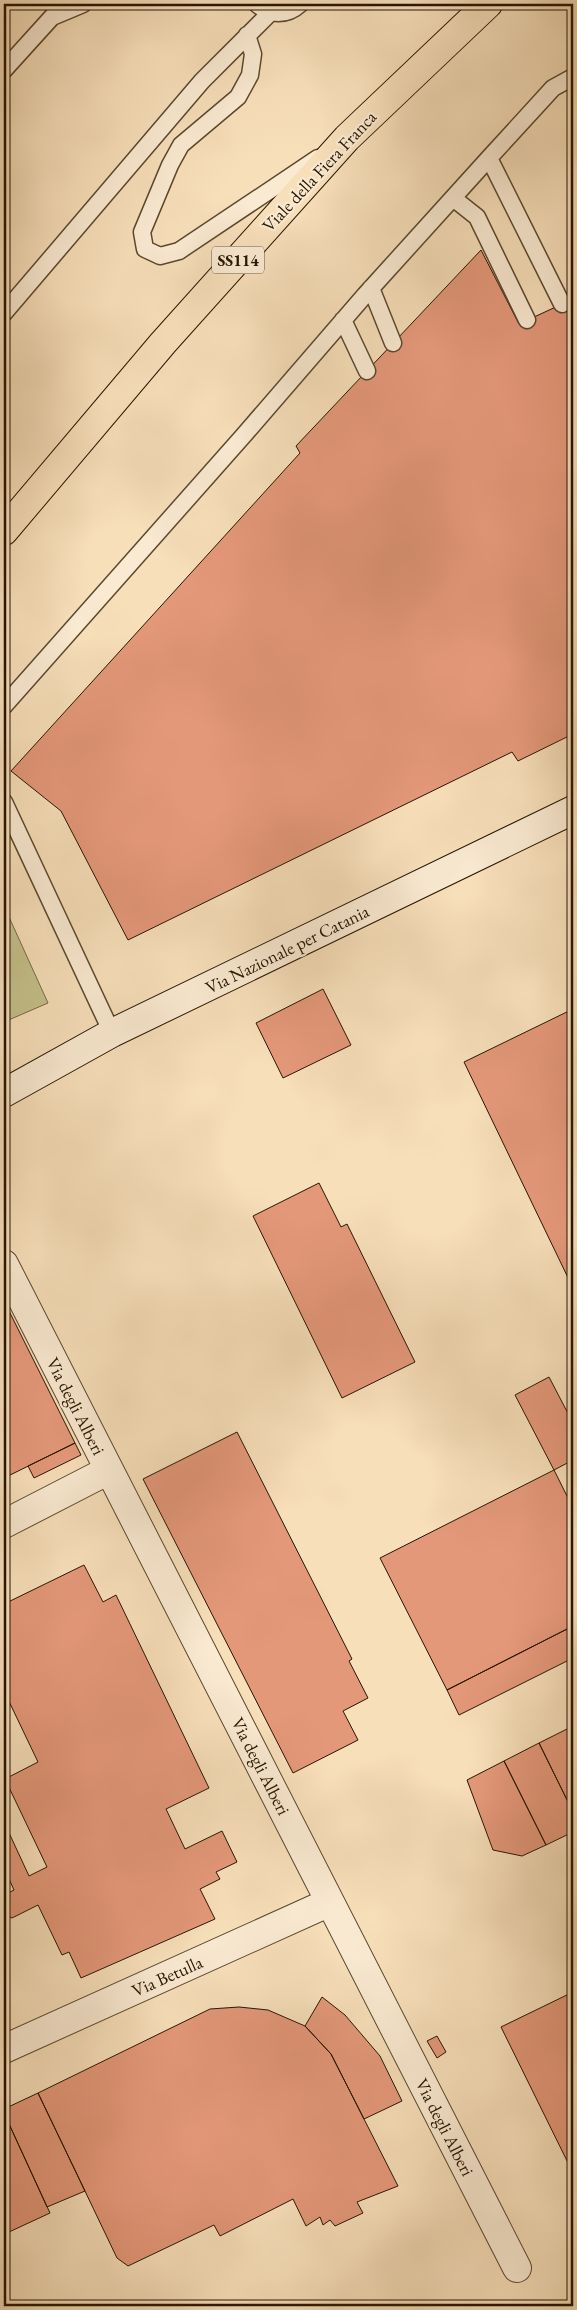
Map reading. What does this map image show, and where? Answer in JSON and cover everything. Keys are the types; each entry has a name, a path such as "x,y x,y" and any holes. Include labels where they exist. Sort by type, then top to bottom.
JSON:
{"main road":[{"name":"Viale della Fiera Franca","path":"4,531 163,344 346,138 488,4"}],"street":[{"name":"Via Nazionale per Catania","path":"4,1093 54,1067 112,1033 573,810"},
{"path":"4,1074 47,1054 112,1033"},
{"name":"Via degli Alberi","path":"4,1264 517,2268"},
{"path":"4,1524 109,1470"},
{"name":"Via Betulla","path":"4,2049 330,1902"}],"lane":[{"path":"4,70 52,17 83,4"},
{"path":"4,313 202,81 248,35 264,8 280,13 290,11 300,4"},
{"path":"248,35 253,54 250,75 238,97 181,145 170,165 142,232 145,248 160,256 179,252 346,138"},
{"path":"4,706 244,436 343,320 489,158 553,88 573,77"},
{"path":"489,158 562,304"},
{"path":"453,198 477,217 527,320"},
{"path":"372,288 393,343"},
{"path":"343,320 366,371"},
{"path":"4,802 112,1033"}],"shaded area":[{"path":"4,906 48,1003 4,1022"}],"building":[{"path":"481,250 519,324 573,299 573,734 518,761 512,752 128,940 61,811 11,771 300,453 296,446"},
{"path":"323,989 351,1045 283,1078 256,1023"},
{"path":"573,1009 573,1285 572,1286 464,1062"},
{"path":"319,1183 341,1227 347,1224 415,1362 342,1398 253,1216"},
{"path":"4,1301 75,1443 4,1478"},
{"path":"549,1377 573,1423 573,1460 554,1470 515,1395"},
{"path":"237,1432 352,1659 349,1661 368,1698 343,1711 358,1740 293,1773 143,1479"},
{"path":"75,1443 81,1455 34,1478 28,1466"},
{"path":"554,1470 573,1508 573,1626 447,1690 380,1558"},
{"path":"84,1565 103,1602 116,1595 209,1788 166,1809 185,1849 222,1831 237,1862 216,1872 220,1879 200,1889 215,1919 81,1978 69,1952 62,1955 38,1905 12,1918 4,1914 4,1889 10,1892 14,1890 4,1868 4,1822 29,1876 47,1867 5,1779 38,1762 4,1691 4,1604"},
{"path":"573,1626 573,1658 459,1715 447,1690"},
{"path":"573,1726 573,1812 539,1743"},
{"path":"539,1743 573,1812 573,1832 546,1845 504,1761"},
{"path":"504,1761 546,1845 522,1856 493,1850 467,1780"},
{"path":"573,1992 573,2173 501,2027"},
{"path":"322,1997 345,2015 380,2056 402,2101 364,2119 331,2054 305,2026"},
{"path":"239,2007 268,2010 305,2026 331,2054 398,2186 357,2202 363,2213 335,2226 330,2220 323,2225 320,2217 306,2226 293,2199 220,2236 214,2225 128,2266 117,2258 38,2093 210,2009"},
{"path":"437,2036 446,2052 437,2058 427,2041"},
{"path":"38,2093 85,2191 47,2207 4,2113 4,2109"},
{"path":"4,2113 50,2213 9,2232 7,2226 4,2227"}]}
